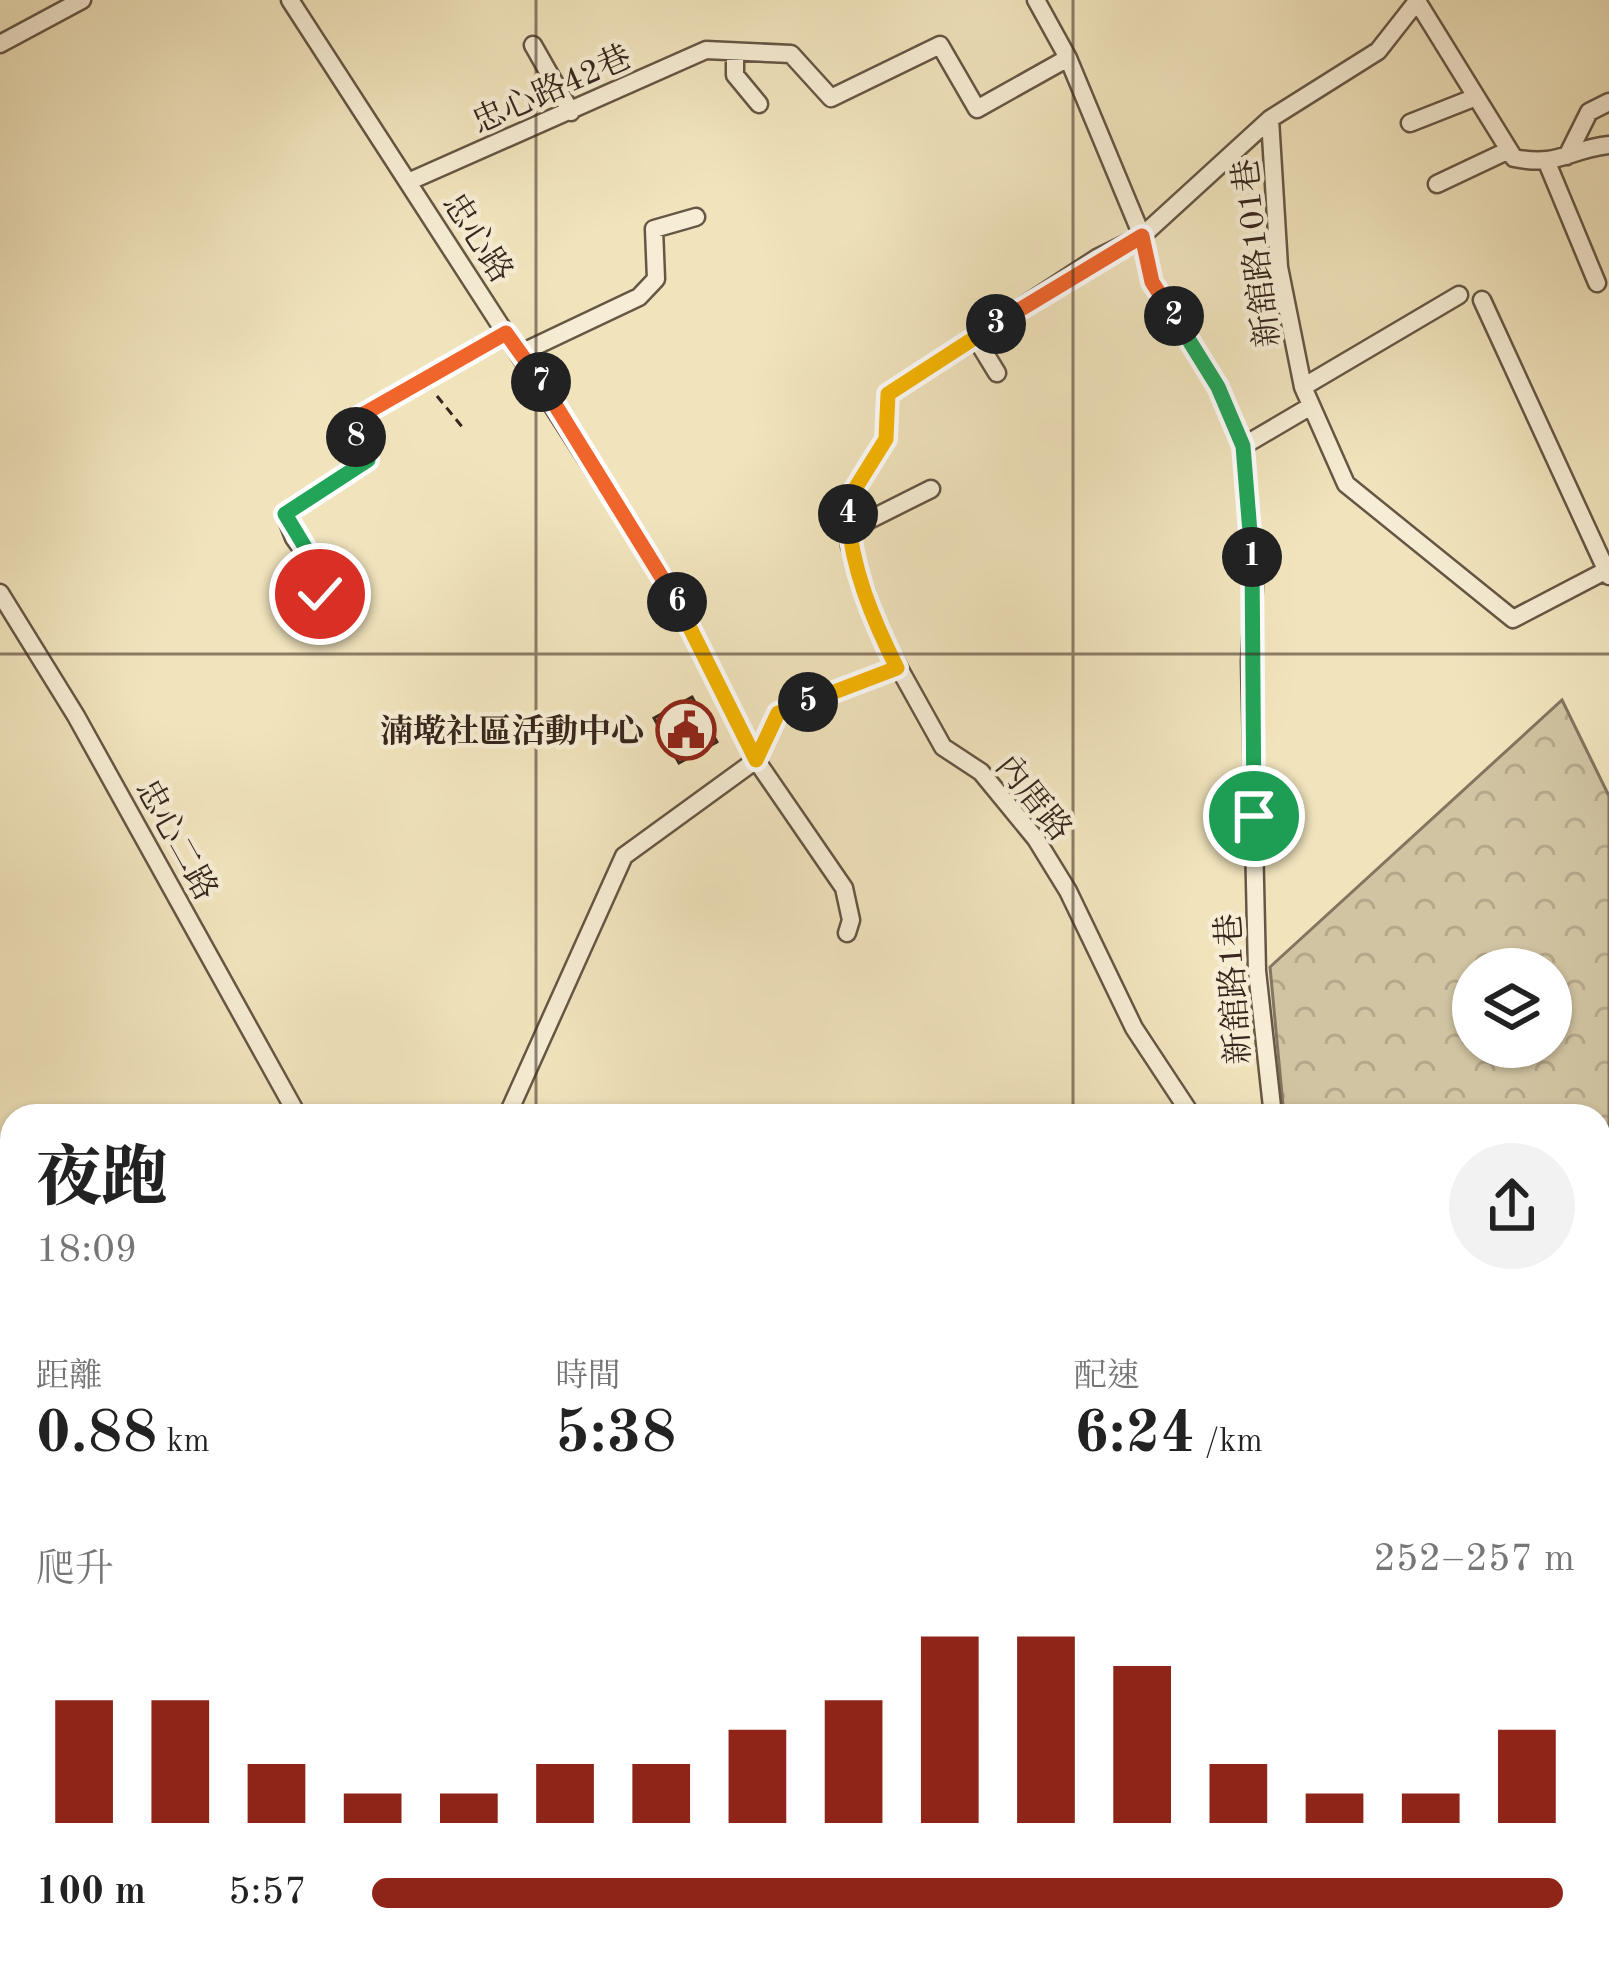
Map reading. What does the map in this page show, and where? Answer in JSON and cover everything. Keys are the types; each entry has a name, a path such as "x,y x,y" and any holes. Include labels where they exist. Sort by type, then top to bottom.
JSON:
{"street":[{"path":"0,44 82,0"},
{"name":"忠心路","path":"290,0 506,333 523,352 667,584 756,760 844,888 851,920 847,933"},
{"name":"新舘路1巷","path":"1036,0 1068,58 1142,236 1152,282 1218,387 1243,446 1254,587 1250,661 1257,971 1272,1104"},
{"path":"1417,1 1514,158 1548,165 1609,146"},
{"name":"內厝路","path":"1184,1104 1134,1028 1068,891 1036,839 981,772 944,747 897,668 860,580 849,530 853,492 886,439 888,394 1142,236 1270,118 1378,51 1417,1"},
{"path":"533,45 572,112"},
{"name":"忠心路42巷","path":"408,182 706,50 791,54 831,98 940,45 977,109 1068,58"},
{"path":"736,53 735,75 759,104"},
{"path":"1410,122 1476,98"},
{"path":"1566,157 1589,112 1609,102"},
{"name":"新舘路101巷","path":"1270,118 1280,267 1303,388 1346,484 1513,619 1607,574 1554,446 1482,300"},
{"path":"1437,184 1509,151"},
{"path":"1548,165 1597,283"},
{"path":"523,352 639,297 656,279 654,230 696,217"},
{"path":"1303,388 1459,295"},
{"path":"295,610 320,594 323,577 285,514 368,460 348,423 506,333"},
{"path":"975,337 997,373"},
{"path":"1243,446 1311,406"},
{"path":"849,530 931,489"},
{"name":"忠心二路","path":"0,593 76,716 291,1104"},
{"path":"512,1104 624,856 756,760 778,713 897,668"}],"path":[{"path":"425,380 464,428"}],"green space":[{"path":"1562,700 1609,796 1609,1104 1283,1104 1270,967"}],"building":[{"name":"湳墘社區活動中心","path":"692,697 717,742 679,763 654,718"}],"place":[{"name":"湳墘社區活動中心","path":"686,730"}],"route":[{"path":"320,594 323,577 295,538 285,514 368,460 348,423 506,333 523,352 667,584 756,760 778,713 897,668 860,580 850,546 848,511 853,492 886,439 888,394 1097,258 1142,236 1152,282 1218,387 1243,446 1254,587 1250,661 1254,816"}]}
